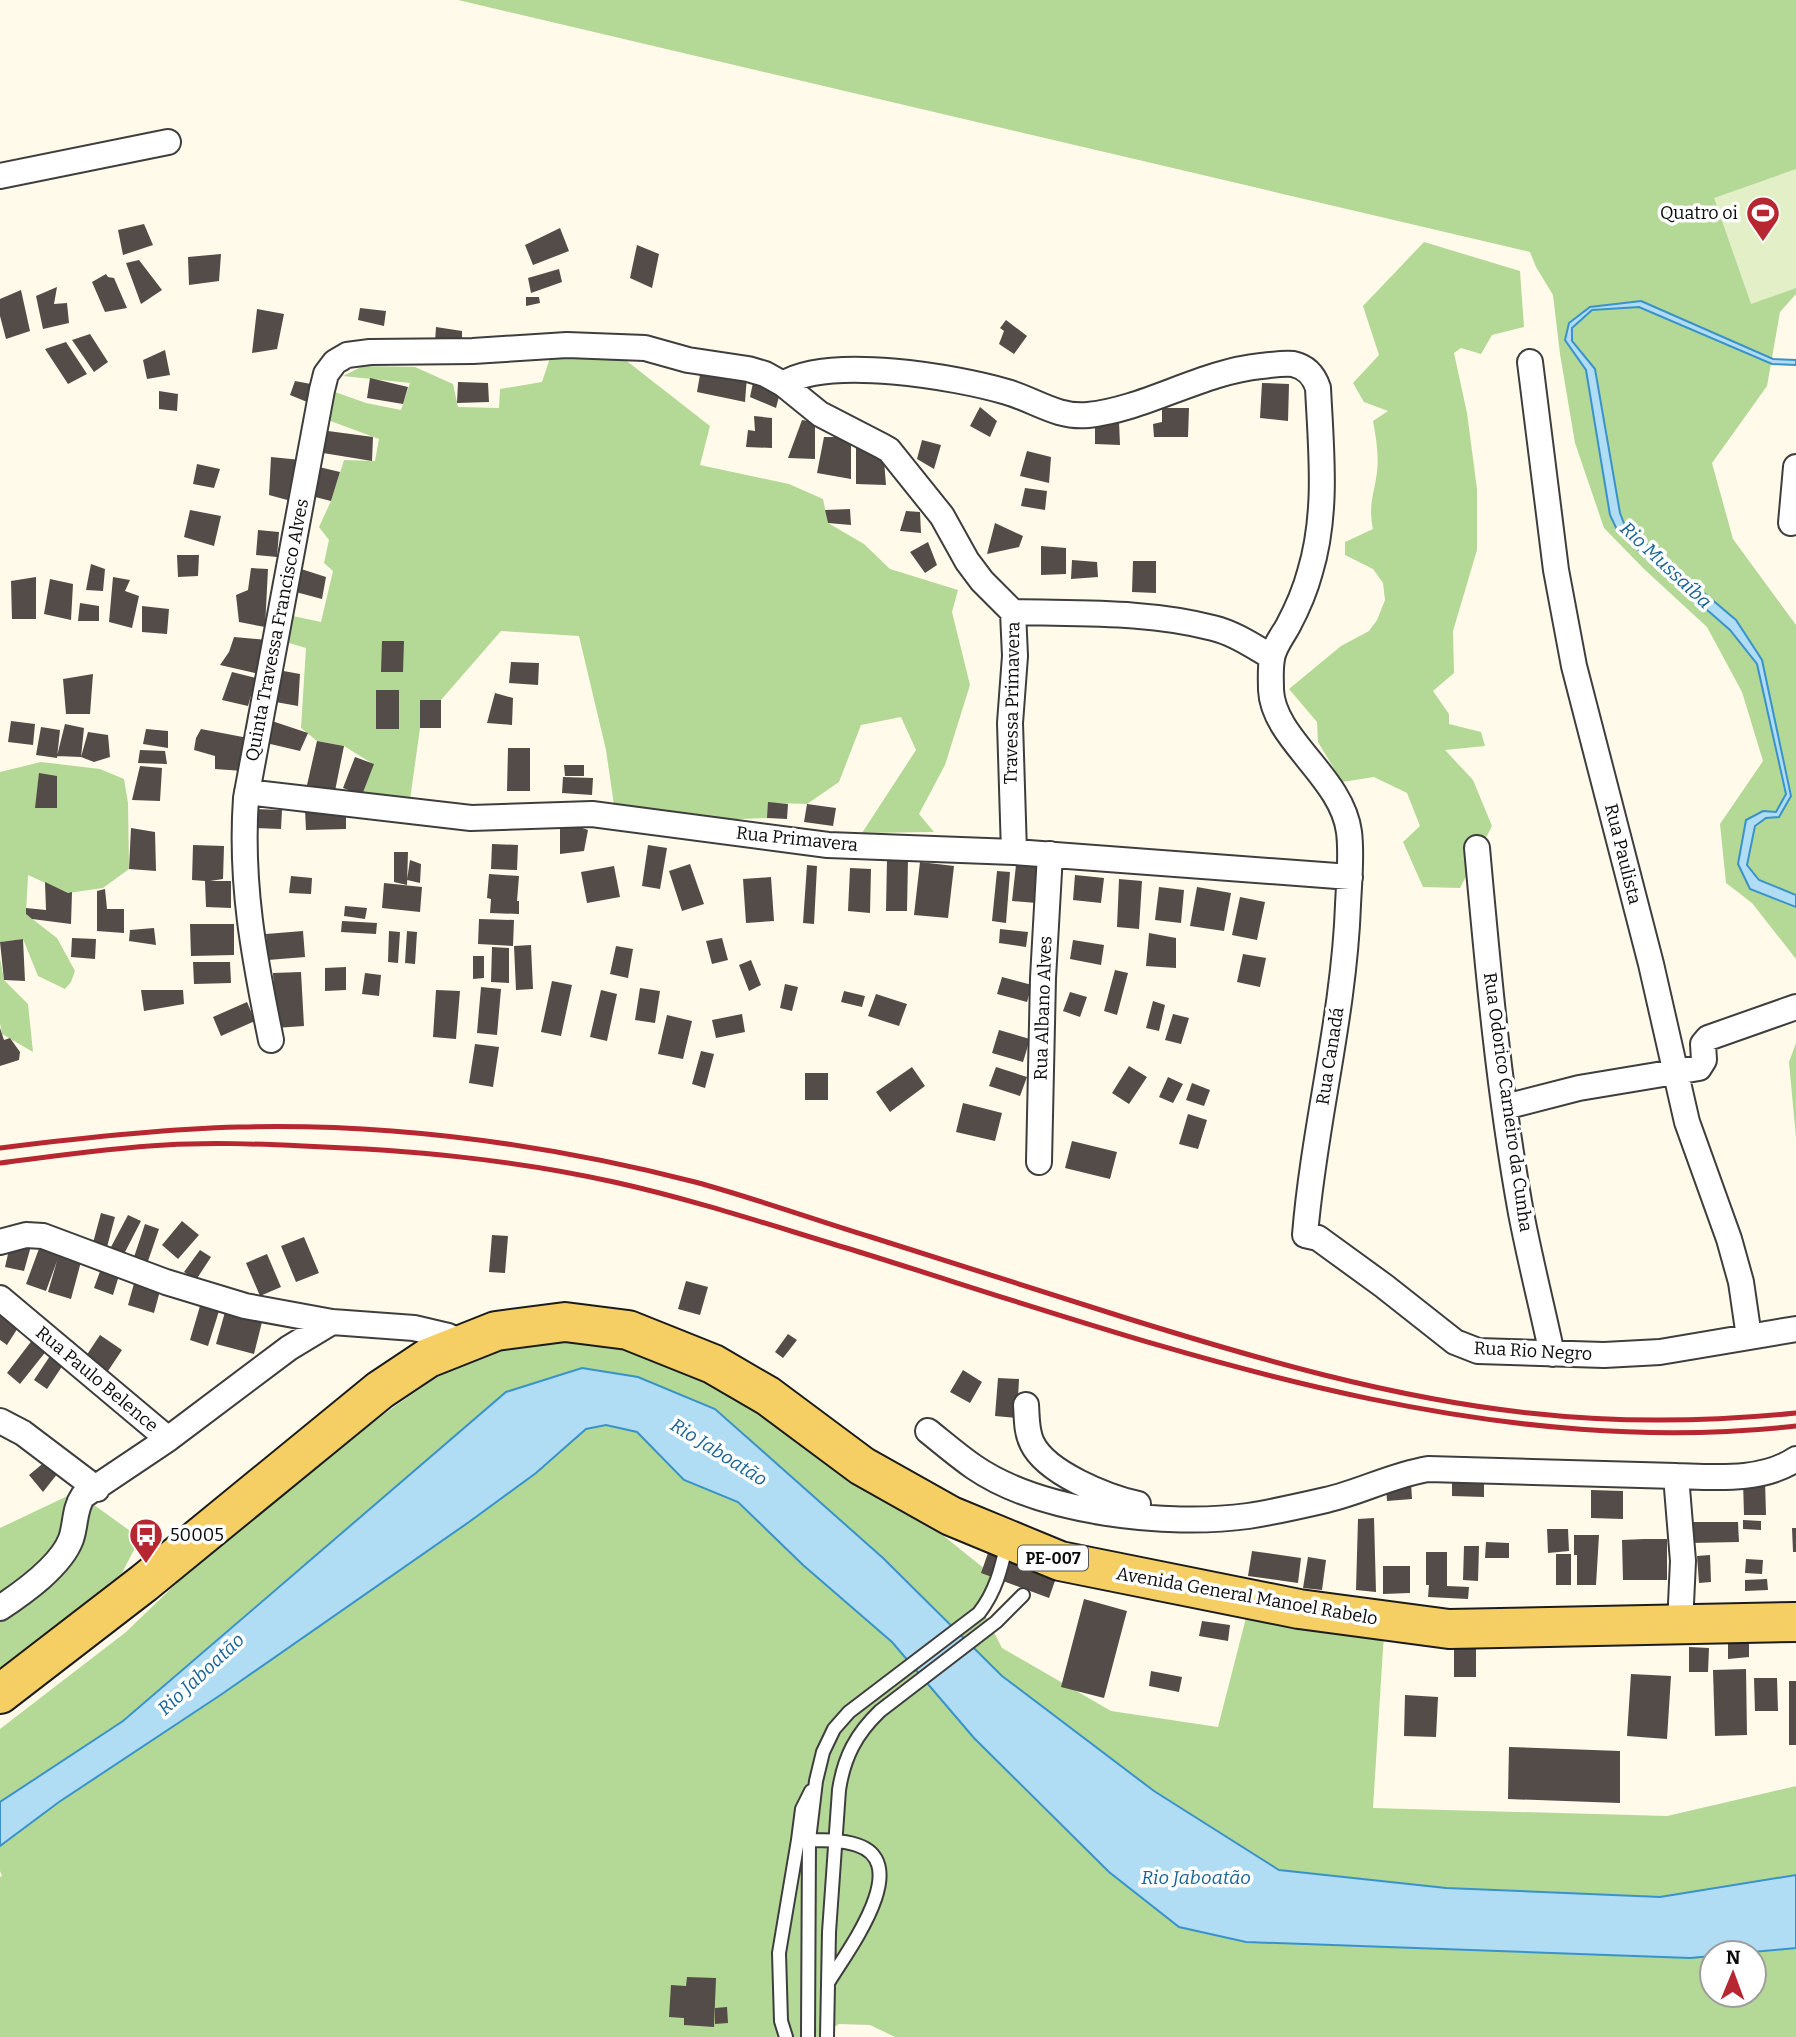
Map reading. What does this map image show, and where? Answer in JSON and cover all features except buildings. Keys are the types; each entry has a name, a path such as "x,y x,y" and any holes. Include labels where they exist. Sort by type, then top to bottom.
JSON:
{"main road":[{"name":"Avenida General Manoel Rabelo","path":"0,1694 144,1583 380,1390 428,1358 496,1331 565,1322 628,1330 712,1364 768,1396 862,1466 951,1516 1008,1539 1053,1566 1299,1609 1449,1629 1796,1622"}],"street":[{"path":"0,176 168,142"},
{"name":"Travessa Primavera","path":"474,351 567,345 645,348 688,360 748,369 765,374 783,384 820,414 889,450 942,516 967,561 982,581 1013,612 1015,656 1010,735 1014,852"},
{"name":"Quinta Travessa Francisco Alves","path":"271,1040 245,890 243,835 247,792 272,649 326,374 335,362 347,355 370,352 474,351"},
{"name":"Rua Paulista","path":"1531,362 1556,570 1572,655 1677,1072 1687,1122 1729,1239 1741,1282 1749,1337"},
{"path":"783,384 797,376 829,371 897,373 980,385 1011,393 1052,411 1087,415 1133,404 1250,367 1293,364 1307,370 1314,378 1318,388 1322,487 1319,534 1301,598 1272,656 1250,643 1216,629 1171,620 1113,614 1013,612"},
{"path":"1791,523 1796,467"},
{"name":"Rua Canadá","path":"1272,656 1271,694 1276,710 1303,752 1339,799 1349,828 1350,877 1341,987 1305,1235"},
{"name":"Rua Primavera","path":"247,792 471,818 592,814 828,845 1050,854 1350,877"},
{"name":"Rua Odorico Carneiro da Cunha","path":"1477,848 1495,1043 1521,1214 1552,1354"},
{"name":"Rua Albano Alves","path":"1039,1162 1043,978 1050,854"},
{"path":"1505,1107 1579,1088 1699,1068 1704,1060 1703,1044 1708,1038 1796,1007"},
{"name":"Rua Rio Negro","path":"1305,1235 1318,1238 1455,1342 1478,1351 1604,1355 1660,1352 1796,1329"},
{"path":"0,1242 16,1237 43,1236 210,1297 245,1306 332,1322 414,1328 467,1344"},
{"name":"Rua Paulo Belence","path":"0,1298 169,1439 289,1348 332,1322"},
{"path":"1026,1405 1027,1425 1033,1446 1052,1464 1082,1484 1115,1499 1211,1518"},
{"path":"0,1421 23,1433 97,1489"},
{"path":"928,1431 975,1468 1023,1492 1084,1508 1141,1517 1246,1516 1329,1499 1395,1476 1427,1469 1713,1477 1765,1472 1796,1459"},
{"path":"0,1608 48,1570 67,1547 83,1496 169,1439"},
{"path":"1676,1476 1683,1561 1680,1625"}],"lane":[{"path":"786,2037 781,2021 779,1953 823,1752 834,1729 849,1712 979,1613 997,1583 1008,1539"},
{"path":"827,2037 835,1842 842,1768 851,1745 866,1725 905,1691 996,1622 1023,1595"},
{"path":"804,1840 858,1845 878,1863 881,1874 872,1909 827,1986"},
{"path":"804,1840 808,2037"}],"green space":[{"path":"458,0 1796,0 1796,294 1780,312 1767,386 1712,463 1733,539 1796,625 1796,959 1752,903 1726,883 1720,824 1763,761 1742,692 1707,627 1604,528 1575,443 1553,295 1530,252"},
{"name":"Quatro oi","path":"1796,169 1796,288 1751,304 1714,198"},
{"path":"1424,242 1520,271 1524,327 1492,335 1481,354 1461,348 1454,353 1467,413 1477,489 1477,550 1453,631 1454,673 1433,691 1449,714 1449,724 1481,732 1485,746 1445,750 1473,780 1492,826 1460,888 1423,887 1403,842 1420,826 1407,793 1374,777 1342,782 1318,742 1317,722 1289,689 1341,646 1369,631 1385,600 1383,583 1373,569 1345,555 1345,542 1373,529 1371,506 1378,459 1373,421 1388,411 1364,402 1353,383 1379,355 1363,306"},
{"path":"551,355 619,355 710,426 700,465 789,484 823,499 828,523 864,544 890,569 958,590 952,612 970,685 945,765 919,814 934,832 862,833 916,750 901,717 861,725 839,782 807,804 778,803 767,818 717,820 614,805 606,750 579,636 501,631 441,700 420,700 420,728 410,800 362,795 373,764 344,746 317,741 301,728 306,648 282,641 279,613 321,622 333,571 324,563 329,540 319,527 331,501 344,460 375,461 379,439 325,419 335,392 366,403 401,410 410,383 343,376 363,366 415,367 453,384 458,407 499,408 500,389 542,382"},
{"path":"41,762 100,769 124,779 128,803 129,869 103,888 68,893 28,875 26,914 57,938 75,971 65,989 38,976 23,939 0,942 0,772"},
{"path":"0,958 4,980 28,1004 33,1052 2,1034"},
{"path":"1796,1043 1796,1138 1789,1062"},
{"path":"549,1333 627,1341 762,1405 899,1500 991,1574 985,1615 1002,1648 1111,1711 1218,1727 1248,1610 1384,1633 1373,1808 1667,1816 1796,1786 1796,2037 895,2037 870,2025 839,2024 818,2037 0,2037 0,1729 126,1632 239,1523 395,1406 482,1346"},
{"path":"76,1492 140,1538 122,1573 0,1669 0,1528"}],"water":[{"name":"Rio Mussaíba","path":"1641,301 1773,359 1796,360 1796,365 1772,364 1639,307 1592,310 1572,328 1572,341 1595,369 1620,513 1625,526 1736,620 1762,660 1791,796 1779,817 1766,818 1755,826 1747,865 1759,880 1796,895 1796,907 1750,889 1738,864 1746,820 1763,811 1776,812 1786,794 1757,664 1730,630 1618,532 1610,515 1586,370 1565,340 1569,323 1590,307"},
{"name":"Rio Jaboatão","path":"582,1368 638,1377 715,1409 883,1558 1002,1676 1154,1791 1279,1870 1446,1888 1660,1897 1796,1875 1796,1948 1768,1951 1768,1939 1698,1939 1698,1957 1690,1958 1246,1942 1179,1927 1109,1872 974,1738 892,1642 803,1565 738,1502 684,1480 637,1432 606,1425 586,1429 536,1473 469,1522 222,1694 59,1802 0,1846 0,1802 123,1721 506,1392"}],"railway":[{"path":"0,1148 89,1137 239,1127 354,1129 526,1147 639,1169 717,1188 1176,1333 1275,1362 1426,1398 1529,1413 1629,1420 1696,1420 1796,1413"},
{"path":"0,1163 124,1148 217,1143 381,1150 537,1167 674,1197 1083,1323 1317,1387 1435,1411 1554,1427 1675,1433 1796,1426"}],"place":[{"name":"Quatro oi","path":"1763,243"},
{"name":"50005","path":"146,1565"}]}
